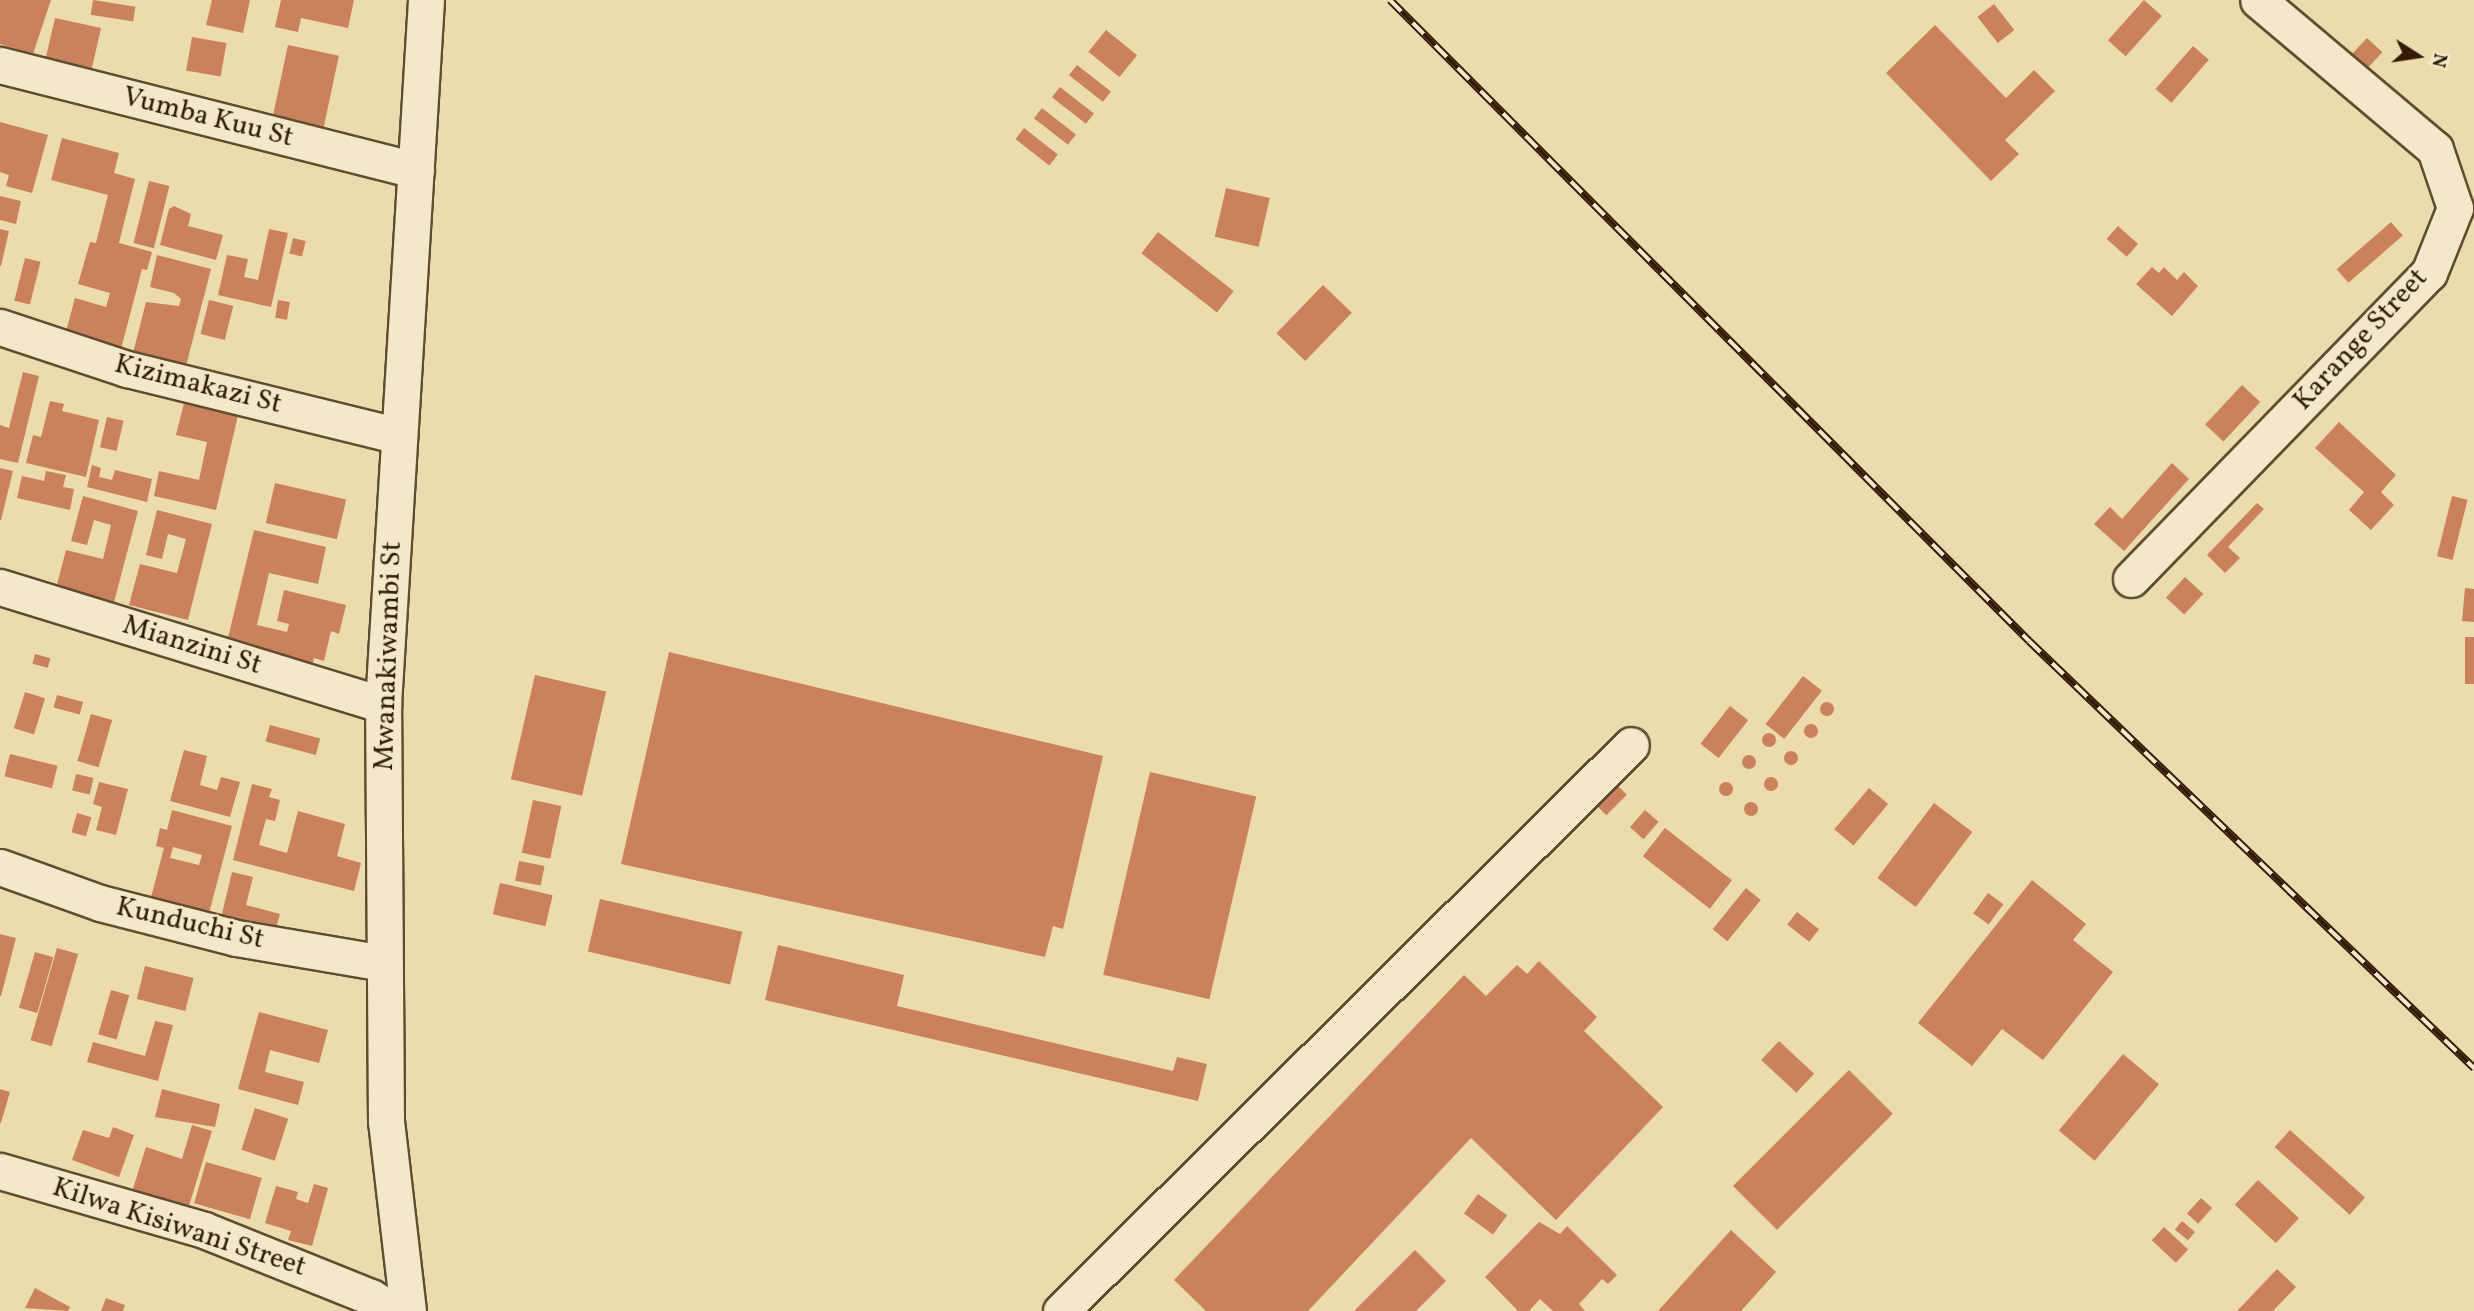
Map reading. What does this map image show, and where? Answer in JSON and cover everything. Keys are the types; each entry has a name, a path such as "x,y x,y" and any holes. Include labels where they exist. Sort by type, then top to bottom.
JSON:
{"street":[{"name":"Mwanakiwambi St","path":"408,1311 386,1122 383,705 426,0"},
{"name":"Karange Street","path":"2131,579 2429,273 2455,208 2435,149 2258,0"},
{"name":"Vumba Kuu St","path":"0,65 415,170"},
{"name":"Kizimakazi St","path":"0,327 127,369 399,436"},
{"name":"Mianzini St","path":"0,587 383,705"},
{"path":"1061,1311 1631,745"},
{"name":"Kunduchi St","path":"0,867 100,903 236,938 384,963"},
{"name":"Kilwa Kisiwani Street","path":"5,1179 204,1230 371,1297 393,1311"}],"building":[{"path":"0,0 51,0 33,54 0,44"},
{"path":"93,0 135,7 133,22 91,15"},
{"path":"212,0 250,0 243,33 206,25"},
{"path":"281,0 354,0 348,28 301,18 298,32 275,27"},
{"path":"2144,0 2162,16 2126,56 2108,40"},
{"path":"1994,4 2014,30 1998,43 1977,17"},
{"path":"55,18 101,28 91,72 43,70"},
{"path":"1935,25 2006,98 2034,70 2055,91 2005,140 2019,154 1991,181 1886,73"},
{"path":"1106,30 1137,55 1119,77 1088,52"},
{"path":"192,37 226,43 221,77 186,70"},
{"path":"2367,38 2382,52 2358,78 2343,64"},
{"path":"288,45 339,56 323,131 272,120"},
{"path":"2193,46 2209,60 2171,103 2156,89"},
{"path":"1077,65 1111,91 1103,102 1069,75"},
{"path":"1060,87 1094,113 1086,124 1052,97"},
{"path":"1042,108 1076,134 1068,145 1034,118"},
{"path":"0,122 48,135 32,193 6,186 9,175 0,172"},
{"path":"1024,128 1058,154 1049,166 1015,139"},
{"path":"62,138 119,153 114,173 135,179 119,243 152,252 147,270 142,269 121,349 65,335 75,298 106,307 110,293 78,284 90,242 96,243 108,195 51,180"},
{"path":"149,181 169,186 154,248 134,243"},
{"path":"1226,188 1270,198 1259,247 1215,237"},
{"path":"0,196 21,201 16,224 0,220"},
{"path":"174,206 191,214 188,226 223,235 216,260 160,245 169,209"},
{"path":"2391,222 2403,236 2348,283 2337,269"},
{"path":"2118,226 2138,244 2127,257 2107,239"},
{"path":"0,229 9,231 1,266 0,266"},
{"path":"269,229 288,233 271,307 218,295 227,255 248,259 244,277 258,280"},
{"path":"1158,232 1234,291 1217,312 1141,253"},
{"path":"293,238 306,241 302,257 289,254"},
{"path":"157,255 211,269 186,366 133,353 146,302 179,306 181,299 174,293 150,287"},
{"path":"25,258 41,262 30,305 14,301"},
{"path":"2152,267 2159,273 2164,267 2177,280 2184,272 2198,286 2172,316 2136,284"},
{"path":"1323,285 1352,313 1305,361 1276,333"},
{"path":"209,300 233,306 225,340 201,334"},
{"path":"278,300 290,302 287,320 275,318"},
{"path":"23,372 39,376 18,463 0,459 0,425 9,428"},
{"path":"2242,385 2260,402 2223,442 2205,424"},
{"path":"185,399 239,411 216,510 154,496 159,471 199,480 207,442 176,435"},
{"path":"50,401 64,404 62,411 99,420 86,477 26,463 33,435 41,437"},
{"path":"107,417 124,421 117,451 100,447"},
{"path":"2339,422 2396,475 2381,492 2394,505 2371,530 2349,510 2364,492 2315,448"},
{"path":"2172,463 2189,479 2124,551 2094,524 2110,507 2122,519"},
{"path":"92,465 101,468 99,477 112,480 115,470 152,479 147,502 87,487"},
{"path":"0,468 13,471 1,520 0,520"},
{"path":"46,471 66,475 63,487 74,489 70,510 17,498 22,476 44,481"},
{"path":"275,483 346,499 337,539 266,523"},
{"path":"83,496 138,511 113,606 55,592 66,550 103,559 111,525 94,520 87,545 71,541"},
{"path":"2452,496 2468,500 2453,560 2437,556"},
{"path":"2257,503 2264,509 2228,547 2240,558 2225,573 2207,555"},
{"path":"157,510 212,524 188,620 129,605 140,564 177,573 186,539 168,534 162,559 146,555"},
{"path":"254,530 326,547 318,584 269,573 257,625 287,632 289,624 277,621 284,590 346,605 339,634 331,631 324,661 314,658 311,669 281,662 283,655 227,642"},
{"path":"2185,577 2203,594 2184,615 2166,597"},
{"path":"2465,588 2474,589 2474,622 2462,621"},
{"path":"2465,637 2474,637 2474,684 2465,684"},
{"path":"669,652 1103,756 1063,929 1053,926 1045,957 621,864"},
{"path":"35,654 50,658 48,668 32,664"},
{"path":"535,675 606,691 582,796 511,779"},
{"path":"1803,676 1822,691 1784,739 1765,724"},
{"path":"25,692 45,698 34,734 14,728"},
{"path":"57,695 83,702 80,715 54,708"},
{"path":"1824,702 1830,702 1834,709 1830,716 1824,716 1820,712 1820,706"},
{"path":"1730,706 1748,720 1719,758 1700,744"},
{"path":"91,714 112,720 99,767 77,761"},
{"path":"1808,724 1814,724 1818,731 1814,738 1808,738 1804,734 1804,728"},
{"path":"270,725 320,738 316,755 266,741"},
{"path":"1766,733 1772,733 1776,740 1772,747 1766,747 1762,743 1762,737"},
{"path":"184,750 207,756 200,785 217,790 221,777 240,782 230,817 170,801"},
{"path":"1788,751 1794,751 1798,758 1794,765 1788,765 1784,761 1784,755"},
{"path":"10,754 58,766 52,788 4,776"},
{"path":"1746,755 1752,755 1756,762 1752,769 1746,769 1742,765 1742,759"},
{"path":"1150,772 1256,797 1209,999 1103,975"},
{"path":"76,774 94,778 90,795 72,791"},
{"path":"1768,777 1774,777 1778,784 1774,791 1768,791 1764,787 1764,781"},
{"path":"1612,780 1627,795 1606,815 1591,801"},
{"path":"99,782 128,789 116,835 96,830 102,807 93,804"},
{"path":"1723,782 1729,782 1733,789 1729,796 1723,796 1719,792 1719,786"},
{"path":"252,784 272,789 269,797 280,800 275,821 266,819 259,845 287,853 298,811 345,824 337,856 361,863 354,891 233,860"},
{"path":"1869,788 1888,804 1853,845 1834,829"},
{"path":"533,800 561,806 550,859 522,853"},
{"path":"1751,802 1756,804 1756,814 1751,816 1746,814 1744,809 1746,804"},
{"path":"1934,803 1972,832 1916,907 1877,878"},
{"path":"172,810 232,826 207,921 149,905 164,848 156,846 160,828 167,830","holes":["173,847 202,855 199,865 170,858"]},
{"path":"1645,810 1659,822 1643,839 1630,827"},
{"path":"77,813 91,817 86,836 71,832"},
{"path":"1665,828 1732,880 1710,909 1643,856"},
{"path":"519,861 545,866 541,886 515,881"},
{"path":"232,872 253,877 246,905 280,914 275,932 221,918"},
{"path":"2032,880 2086,924 2073,940 2113,972 2043,1060 2002,1029 1972,1066 1918,1023"},
{"path":"500,883 553,895 545,926 493,914"},
{"path":"1746,888 1761,900 1727,941 1713,929"},
{"path":"1988,893 2003,904 1989,924 1973,913"},
{"path":"600,899 742,932 730,984 588,952"},
{"path":"1797,912 1819,929 1809,942 1787,925"},
{"path":"0,934 16,938 1,996 0,996"},
{"path":"778,945 904,975 897,1006 1173,1071 1177,1057 1207,1064 1198,1101 765,1000"},
{"path":"57,948 78,954 52,1046 31,1040"},
{"path":"35,952 53,957 37,1013 19,1008"},
{"path":"1539,961 1597,1017 1584,1031 1663,1107 1556,1220 1471,1138 1308,1311 1206,1311 1174,1280 1464,975 1486,996 1517,965 1527,974"},
{"path":"145,966 194,978 185,1011 137,999"},
{"path":"111,990 129,995 117,1039 98,1034"},
{"path":"259,1012 328,1030 319,1063 270,1050 265,1072 304,1082 298,1105 238,1089"},
{"path":"155,1021 173,1025 158,1081 87,1062 93,1042 145,1056"},
{"path":"1779,1041 1814,1074 1796,1093 1761,1060"},
{"path":"2123,1054 2159,1084 2095,1161 2059,1131"},
{"path":"1849,1070 1893,1114 1777,1230 1733,1186"},
{"path":"0,1089 10,1092 1,1123 0,1123"},
{"path":"162,1089 220,1104 215,1127 155,1117"},
{"path":"255,1108 288,1119 275,1161 241,1150"},
{"path":"192,1125 212,1131 188,1209 132,1192 146,1147 182,1159"},
{"path":"113,1127 134,1135 119,1177 72,1160 83,1130 109,1138"},
{"path":"2290,1130 2365,1198 2350,1215 2275,1147"},
{"path":"206,1162 262,1178 250,1219 194,1203"},
{"path":"2258,1180 2299,1218 2276,1243 2235,1205"},
{"path":"314,1184 328,1188 312,1246 288,1240 291,1231 265,1223 276,1186 298,1192 296,1199 308,1203"},
{"path":"1478,1194 1507,1215 1493,1235 1464,1213"},
{"path":"2201,1198 2212,1208 2198,1224 2187,1214"},
{"path":"2182,1221 2195,1232 2188,1240 2175,1229"},
{"path":"1539,1222 1560,1234 1567,1226 1617,1275 1608,1284 1602,1279 1579,1304 1585,1311 1553,1311 1540,1299 1529,1311 1518,1311 1485,1277"},
{"path":"2164,1227 2188,1250 2176,1263 2152,1240"},
{"path":"1731,1230 1776,1272 1741,1311 1658,1311"},
{"path":"1415,1250 1446,1281 1416,1311 1354,1311"},
{"path":"2277,1269 2296,1287 2273,1311 2237,1311"},
{"path":"35,1288 70,1307 68,1311 25,1308"},
{"path":"106,1298 125,1305 123,1311 101,1311"}],"railway":[{"path":"1390,0 2029,641 2474,1068"}]}
